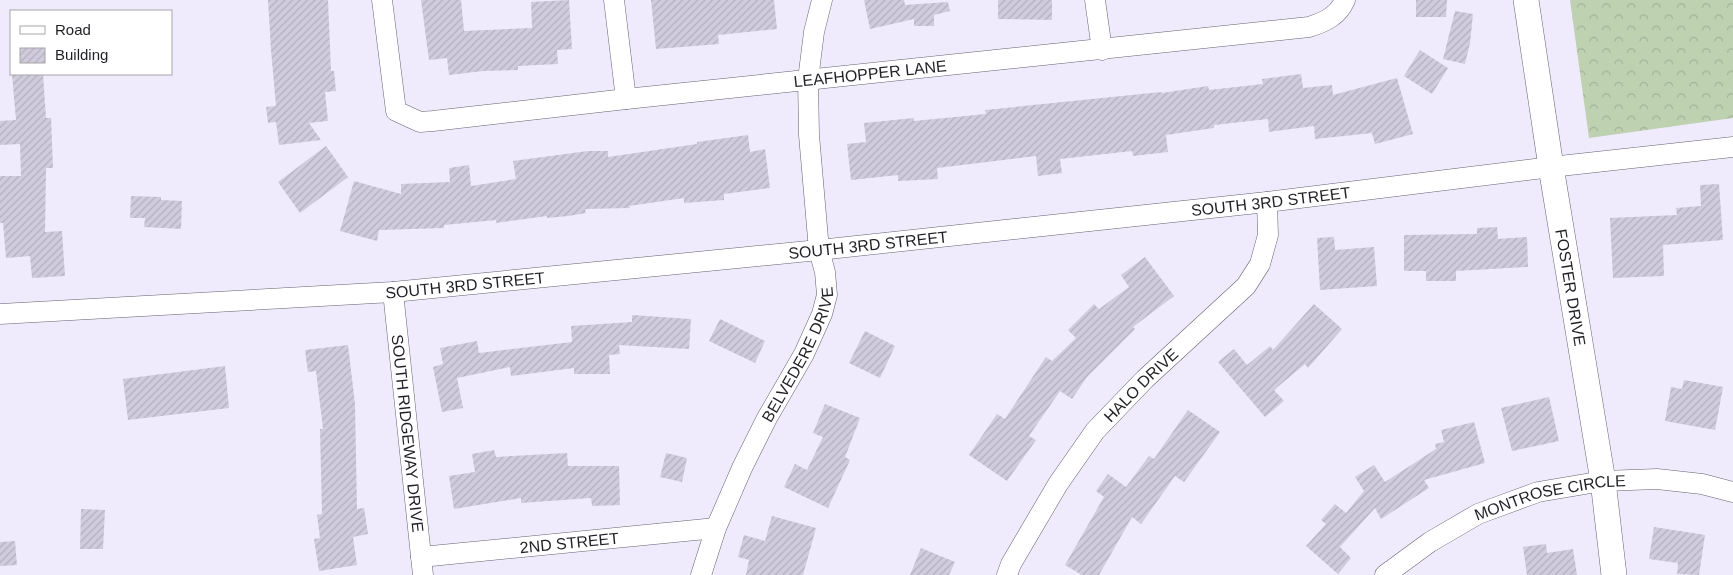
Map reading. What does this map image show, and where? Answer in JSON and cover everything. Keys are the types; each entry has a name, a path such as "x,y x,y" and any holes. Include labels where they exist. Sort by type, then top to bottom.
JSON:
{"street":[{"name":"LEAFHOPPER LANE","path":"382,0 396,111 420,122 1309,27 1327,21 1344,4"},
{"path":"614,0 626,99"},
{"name":"BELVEDERE DRIVE","path":"701,575 716,528 742,468 767,418 804,354 822,314 827,295 825,272 819,250 809,136 808,80 814,32 822,0"},
{"path":"1095,0 1102,50"},
{"name":"FOSTER DRIVE","path":"1526,0 1551,167 1603,481 1614,575"},
{"name":"SOUTH 3RD STREET","path":"0,314 393,292 819,250 1267,202 1733,147"},
{"name":"HALO DRIVE","path":"1007,575 1058,484 1095,431 1145,379 1246,286 1260,264 1268,235 1267,202"},
{"name":"SOUTH RIDGEWAY DRIVE","path":"393,292 422,566"},
{"name":"MONTROSE CIRCLE","path":"1386,575 1430,542 1478,514 1538,492 1603,481 1657,479 1702,484 1733,492"},
{"name":"2ND STREET","path":"422,566 716,528"}],"green space":[{"path":"1570,0 1733,0 1733,118 1589,138"}],"building":[{"path":"268,0 328,0 331,71 334,71 336,91 325,92 328,121 309,123 321,140 279,145 276,122 268,123 266,107 276,106"},
{"path":"421,0 461,0 464,31 532,28 531,2 569,0 572,49 557,50 558,64 518,66 518,70 483,71 449,75 447,58 429,60"},
{"path":"651,0 774,0 777,29 718,35 719,44 656,49"},
{"path":"864,0 904,0 905,5 948,2 950,11 934,15 934,26 914,26 914,19 870,29"},
{"path":"998,0 1052,0 1052,20 998,19"},
{"path":"1416,0 1447,0 1446,17 1416,17"},
{"path":"1455,11 1473,14 1470,43 1465,64 1443,59"},
{"path":"1420,50 1448,68 1432,94 1404,76"},
{"path":"1301,74 1303,88 1332,85 1333,95 1397,78 1413,134 1375,144 1372,133 1315,139 1314,126 1269,132 1268,119 1214,125 1214,128 1166,135 1168,152 1133,156 1132,151 1060,159 1062,173 1038,176 1036,156 937,168 938,179 898,181 898,175 851,180 847,144 866,142 864,123 914,118 914,121 986,114 985,110 1162,93 1208,86 1209,90 1263,84 1262,79"},
{"path":"12,75 43,75 46,118 51,118 53,168 46,168 45,232 62,231 65,276 32,278 30,256 6,258 3,223 0,223 0,176 21,176 20,144 0,145 0,121 16,120"},
{"path":"748,135 750,152 765,149 770,188 724,194 724,200 684,203 684,198 629,206 630,208 585,209 586,213 568,216 547,218 547,216 496,223 496,220 444,225 444,228 379,230 377,241 340,231 354,181 401,194 401,184 450,182 449,168 469,165 471,186 516,179 513,161 588,151 608,151 608,157"},
{"path":"326,146 348,177 300,213 278,182"},
{"path":"1719,184 1723,240 1663,245 1664,276 1613,278 1610,218 1677,215 1676,208 1701,206 1700,185"},
{"path":"131,196 161,197 161,200 182,201 181,229 144,227 145,218 130,218"},
{"path":"1497,227 1498,239 1527,237 1528,267 1456,271 1456,281 1426,281 1426,271 1404,271 1404,235 1477,234 1477,228"},
{"path":"1334,237 1335,250 1374,247 1377,286 1320,290 1317,238"},
{"path":"1145,257 1174,296 1133,327 1135,329 1087,377 1072,399 1060,391 1029,436 1036,440 1007,481 969,455 997,414 1005,419 1046,357 1052,361 1076,338 1068,330 1094,304 1099,309 1129,287 1121,275"},
{"path":"1314,304 1342,329 1308,368 1305,364 1274,390 1284,401 1265,417 1218,362 1234,349 1247,365 1270,346 1273,350"},
{"path":"632,315 691,319 689,349 619,345 620,354 609,355 610,374 574,374 574,368 511,376 510,367 457,378 463,408 442,412 433,367 443,364 440,348 477,341 479,353 572,342 571,326 632,322"},
{"path":"720,319 765,341 755,363 709,341"},
{"path":"865,331 895,346 880,378 849,363"},
{"path":"348,345 355,404 357,509 364,508 368,534 353,537 357,565 319,571 314,539 320,538 317,515 322,514 320,429 323,429 316,371 308,372 305,350"},
{"path":"225,366 229,408 128,420 123,379"},
{"path":"1684,380 1723,387 1715,430 1665,421 1671,387 1682,389"},
{"path":"1549,397 1559,441 1512,451 1501,408"},
{"path":"825,404 860,418 845,457 850,460 828,508 784,487 795,464 807,470 823,437 813,433"},
{"path":"1188,410 1220,432 1184,482 1175,476 1141,524 1132,517 1099,575 1082,575 1065,565 1104,497 1096,491 1108,474 1126,487 1149,456 1154,459"},
{"path":"1474,422 1485,463 1424,480 1429,488 1381,519 1375,508 1340,547 1351,558 1338,574 1306,546 1326,524 1321,520 1335,504 1346,513 1364,491 1355,477 1374,465 1385,482 1436,449 1435,444 1444,442 1441,430"},
{"path":"494,450 496,457 567,453 568,466 619,466 620,505 592,506 591,498 521,503 521,498 454,509 449,476 475,472 472,454"},
{"path":"666,453 687,458 682,482 660,477"},
{"path":"81,509 105,510 103,549 80,549"},
{"path":"772,516 816,528 803,575 746,575 749,560 738,557 744,535 765,541"},
{"path":"1654,527 1705,535 1699,575 1677,574 1678,563 1649,559"},
{"path":"15,541 17,565 0,566 0,542"},
{"path":"1546,544 1547,553 1573,549 1577,575 1527,575 1523,547"},
{"path":"921,548 955,562 949,575 910,575"}]}
